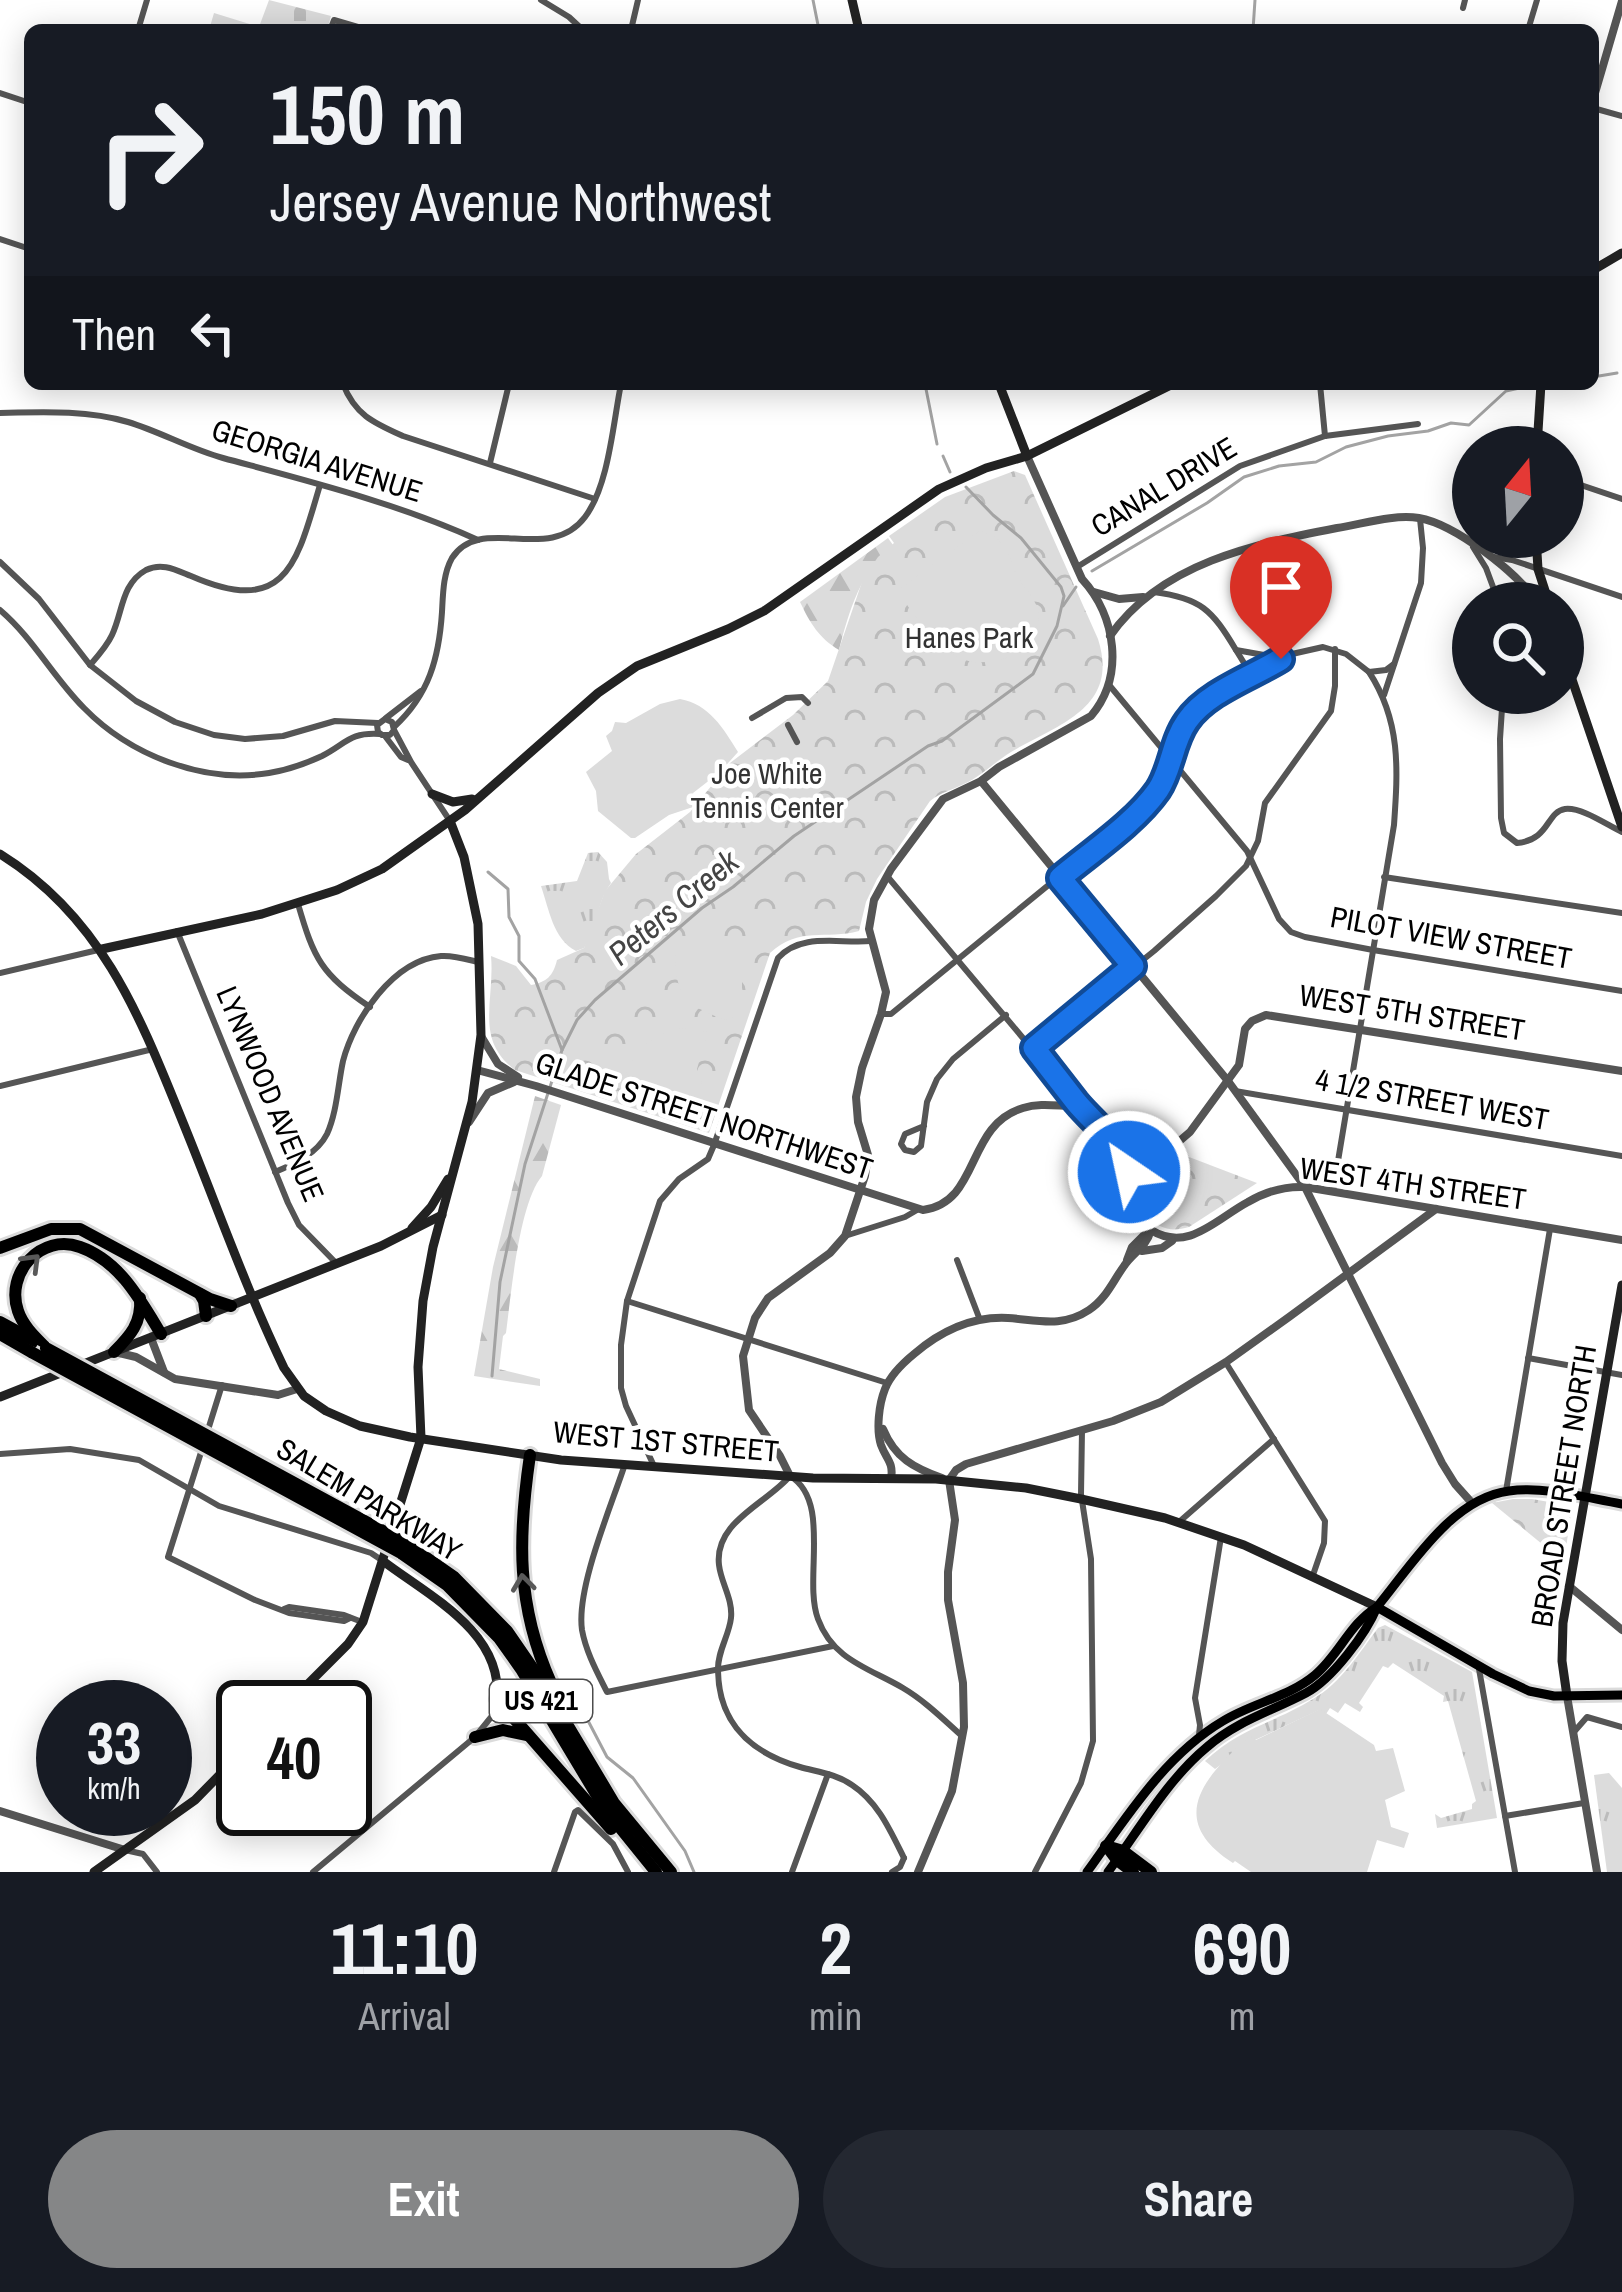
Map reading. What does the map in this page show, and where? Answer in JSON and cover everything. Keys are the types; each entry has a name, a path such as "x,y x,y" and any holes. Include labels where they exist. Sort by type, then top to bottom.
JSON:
{"highway":[{"path":"0,1248 52,1229 80,1228 231,1306"},
{"path":"0,1338 20,1352 40,1350 21,1319 16,1285 29,1259 41,1250 69,1244 88,1250 126,1280 140,1297 156,1336"},
{"path":"200,1293 206,1316"},
{"path":"115,1352 136,1326 140,1297"},
{"name":"SALEM PARKWAY","path":"0,1322 40,1350 454,1577 495,1617 530,1663 614,1803 670,1872"},
{"path":"530,1455 520,1533 525,1604 540,1658 572,1733"},
{"name":"SALEM PARKWAY","path":"403,1548 461,1597 499,1638 605,1809 652,1872"},
{"path":"496,1700 652,1872"},
{"path":"475,1737 502,1730 531,1738"},
{"path":"1106,1846 1116,1861 1133,1872"},
{"path":"1116,1861 1151,1872"}],"main road":[{"path":"1001,390 1027,456"},
{"path":"101,950 298,904 382,869 450,821 621,676 764,611 939,489 986,467 1027,456 1161,390"},
{"path":"1538,426 1541,390"},
{"path":"1538,558 1542,582"},
{"path":"1583,714 1622,830"},
{"path":"432,794 453,802 477,798"},
{"path":"312,1680 363,1622 421,1438 418,1367 428,1274 466,1129 481,1035 478,924 469,876 450,821"},
{"path":"0,854 59,900 117,974 153,1049 277,1355 297,1390"},
{"path":"408,1233 454,1169"},
{"path":"0,1397 338,1264 442,1215"},
{"name":"BROAD STREET NORTH","path":"1567,1696 1562,1636 1622,1285"},
{"name":"WEST 1ST STREET","path":"297,1390 354,1424 530,1455 790,1476 950,1480 1081,1499 1179,1522 1312,1575 1537,1694 1622,1695"},
{"path":"1087,1872 1166,1768 1219,1723 1311,1679 1444,1526 1472,1504 1505,1491 1533,1490 1622,1504"},
{"path":"383,1561 480,1640 494,1666 496,1700"},
{"path":"1116,1861 1201,1752 1240,1723 1323,1682 1372,1621 1377,1607"},
{"path":"94,1872 195,1800 216,1778"}],"street":[{"path":"541,0 577,24"},
{"path":"1599,83 1622,1"},
{"path":"346,390 360,415 403,436 595,499 620,390"},
{"path":"490,464 508,390"},
{"path":"1320,390 1324,436"},
{"name":"GEORGIA AVENUE","path":"0,413 45,412 130,422 211,455 320,485 478,539 559,537 580,523 595,499"},
{"name":"CANAL DRIVE","path":"1077,567 1240,466 1324,436 1418,424"},
{"path":"962,1736 918,1697 859,1667 833,1646 819,1623 808,1501 802,1485 790,1476 749,1410 743,1356 746,1338 768,1298 830,1253 844,1236 860,1192 868,1155 856,1097 886,992 869,929 874,900 887,876 945,798 1091,716 1110,686 1114,662 1110,636 1094,592 1082,579 1027,456"},
{"path":"90,665 112,636 130,585 156,566 230,591 262,588 279,578 299,554 320,485"},
{"path":"1584,487 1622,499"},
{"path":"1110,636 1125,615 1150,594 1207,562 1248,546 1388,519 1420,518 1452,533"},
{"path":"1384,695 1421,583 1420,518"},
{"path":"0,610 85,709 124,739 202,772 246,776 319,758 353,735 382,735 394,729 418,699 438,655 447,568 458,551 478,539"},
{"path":"1493,558 1522,582"},
{"path":"1501,558 1622,597"},
{"path":"0,562 39,598 90,665 158,714 214,735 261,739 334,721 390,720 450,821"},
{"path":"1094,592 1119,599 1150,594 1197,602 1217,622 1252,676"},
{"path":"1034,1048 1238,877 1258,841 1264,803 1330,711 1335,649"},
{"path":"881,1014 891,1014 1144,807 1166,776 1187,721 1201,707 1292,654 1335,649 1359,662 1384,695 1394,733 1397,778 1394,825 1331,1191 1321,1196 1315,1208"},
{"path":"1236,650 1292,654"},
{"path":"1369,672 1394,664"},
{"name":"PILOT VIEW STREET","path":"1110,686 1252,858 1279,919 1291,932 1622,991"},
{"path":"411,762 401,757 377,727 421,691"},
{"path":"752,718 786,698 808,703"},
{"path":"1502,714 1504,833 1517,843 1533,840 1558,812 1567,809 1622,830"},
{"path":"334,721 343,727 342,742"},
{"path":"788,725 797,742"},
{"path":"981,781 1228,1081 1305,1186 1438,1454 1472,1504"},
{"path":"887,876 1109,1136 1125,1160 1150,1230 1175,1239"},
{"path":"1384,877 1622,914"},
{"path":"298,904 317,960 339,985 370,1007"},
{"name":"LYNWOOD AVENUE","path":"177,931 299,1225 338,1264"},
{"path":"654,1466 626,1406 619,1371 627,1300 660,1201 679,1179 708,1159 715,1145 783,951 809,941 871,941"},
{"path":"0,974 101,950"},
{"path":"275,1172 310,1153 328,1132 353,1034 389,983 427,959 454,956 481,963"},
{"path":"924,1126 904,1134 905,1150 914,1152 921,1146 931,1090 944,1067 1006,1015"},
{"name":"WEST 5TH STREET","path":"1125,1160 1176,1144 1190,1132 1238,1065 1245,1028 1258,1017 1276,1015 1622,1071"},
{"path":"481,1035 498,1064 536,1086"},
{"path":"0,1086 153,1049"},
{"name":"GLADE STREET NORTHWEST","path":"477,1070 917,1210 936,1208 958,1191 981,1142 1002,1118 1030,1106 1080,1106"},
{"path":"466,1129 488,1093 516,1081"},
{"name":"4 1/2 STREET WEST","path":"1235,1091 1622,1156"},
{"name":"WEST 4TH STREET","path":"1136,1249 1162,1247 1199,1233 1262,1194 1305,1186 1622,1240"},
{"path":"918,1872 952,1791 962,1736 963,1683 948,1600 955,1520 950,1480 956,1470 1140,1412 1180,1392 1436,1209"},
{"name":"GLADE STREET NORTHWEST","path":"844,1236 917,1210"},
{"path":"1136,1249 1140,1212"},
{"path":"1505,1491 1550,1228"},
{"path":"891,1479 892,1464 880,1441 880,1408 887,1384 904,1363 929,1341 980,1320 1066,1321 1100,1302 1150,1230"},
{"path":"957,1259 980,1320"},
{"path":"627,1300 887,1384"},
{"path":"156,1336 164,1373"},
{"path":"115,1352 182,1380 278,1394 297,1390"},
{"path":"1528,1358 1622,1375"},
{"path":"1226,1362 1324,1521 1324,1543 1312,1575"},
{"path":"222,1385 168,1557 296,1615 363,1622"},
{"path":"880,1423 903,1460 950,1480"},
{"path":"1035,1872 1081,1784 1093,1741 1082,1430"},
{"path":"1179,1522 1274,1439"},
{"path":"0,1454 48,1448 116,1455 153,1466 240,1514 371,1553 383,1561"},
{"path":"625,1464 580,1616 586,1647 607,1692 833,1646"},
{"path":"790,1476 731,1527 719,1549 731,1611 717,1669 728,1715 744,1739 774,1758 848,1782 876,1806 904,1858"},
{"path":"1198,1738 1195,1698 1221,1537"},
{"path":"1570,1586 1622,1630"},
{"path":"1479,1666 1515,1872"},
{"path":"1567,1696 1597,1872"},
{"path":"313,1872 475,1737 488,1723 496,1700"},
{"path":"1198,1712 1219,1723"},
{"path":"1573,1733 1587,1718 1622,1727"},
{"path":"792,1872 828,1774"},
{"path":"1505,1816 1585,1803"},
{"path":"554,1872 578,1810 613,1844 628,1872"},
{"path":"0,1811 143,1854 158,1872"},
{"path":"904,1858 923,1859"},
{"path":"892,1872 904,1858"}],"green space":[{"path":"269,0 331,16 329,24 260,24"},
{"path":"214,13 249,24 211,24"},
{"name":"Hanes Park","path":"1014,471 1025,475 1098,639 1103,663 1093,698 1065,722 930,801 877,879 859,931 792,939 770,953 709,1133 515,1070 502,1058 490,1032 491,956 516,966 531,985 548,977 557,960 584,948 605,891 636,854 690,812 730,763 793,715 828,681 863,579 894,543 889,536 945,497"},
{"path":"979,531 1003,544 1039,614 1022,650 980,662 945,649 899,593"},
{"path":"888,538 893,545 864,579 839,650 816,629 800,602"},
{"path":"680,699 707,712 738,752 693,793 693,807 631,838 598,811 596,791 586,772 612,751 606,736 615,722 626,723"},
{"path":"598,852 607,862 611,883 584,948 576,951 557,931 541,886 577,881 588,853"},
{"path":"735,937 742,943 742,1014 725,1020 686,998 675,955"},
{"path":"681,1028 708,1032 697,1069 702,1082 690,1104 626,1074 647,1044"},
{"path":"535,1096 561,1105 522,1228 499,1369 540,1379 540,1386 474,1376 493,1267"},
{"path":"1176,1152 1257,1183 1189,1227 1164,1228 1151,1219 1136,1164"},
{"path":"1513,1499 1572,1506 1564,1562 1492,1503"},
{"path":"1385,1625 1472,1672 1497,1818 1437,1828 1435,1814 1441,1818 1472,1809 1476,1801 1448,1701 1443,1702 1444,1696 1393,1663 1383,1666 1359,1703 1360,1712 1345,1703 1338,1713 1330,1708 1326,1714 1319,1710 1255,1740 1215,1769 1205,1761 1244,1733 1323,1692"},
{"path":"1320,1709 1374,1745 1376,1751 1393,1748 1405,1791 1385,1800 1391,1827 1409,1833 1404,1848 1377,1840 1367,1872 1251,1872 1212,1847 1200,1830 1199,1798 1219,1766 1250,1736 1256,1740"},
{"path":"1609,1773 1622,1788 1622,1872 1607,1872 1594,1775"}],"waterway":[{"name":"Peters Creek","path":"813,0 818,24"},
{"path":"1253,24 1255,0"},
{"path":"1599,376 1617,373"},
{"name":"Peters Creek","path":"926,390 937,444"},
{"path":"1092,571 1244,477 1279,466 1316,462 1346,447 1388,436 1451,423 1469,425 1510,390"},
{"name":"Peters Creek","path":"943,456 950,472"},
{"name":"Peters Creek","path":"492,1376 500,1282 525,1164 562,1050 577,1020 702,908 794,836 942,741 1033,674 1057,626 1064,596 1061,587 1021,538 966,487"},
{"path":"1063,606 1076,587"},
{"path":"488,872 508,889 509,917 519,936 519,961 535,979 562,1050"},
{"name":"Peters Creek","path":"584,1713 607,1757 633,1778 685,1851 694,1872"}],"route":[{"path":"1129,1172 1109,1136 1034,1048 1133,966 1060,878 1159,789 1187,721 1201,707 1281,659"}],"park label":[{"name":"Joe White Tennis Center","path":"767,791"}]}
